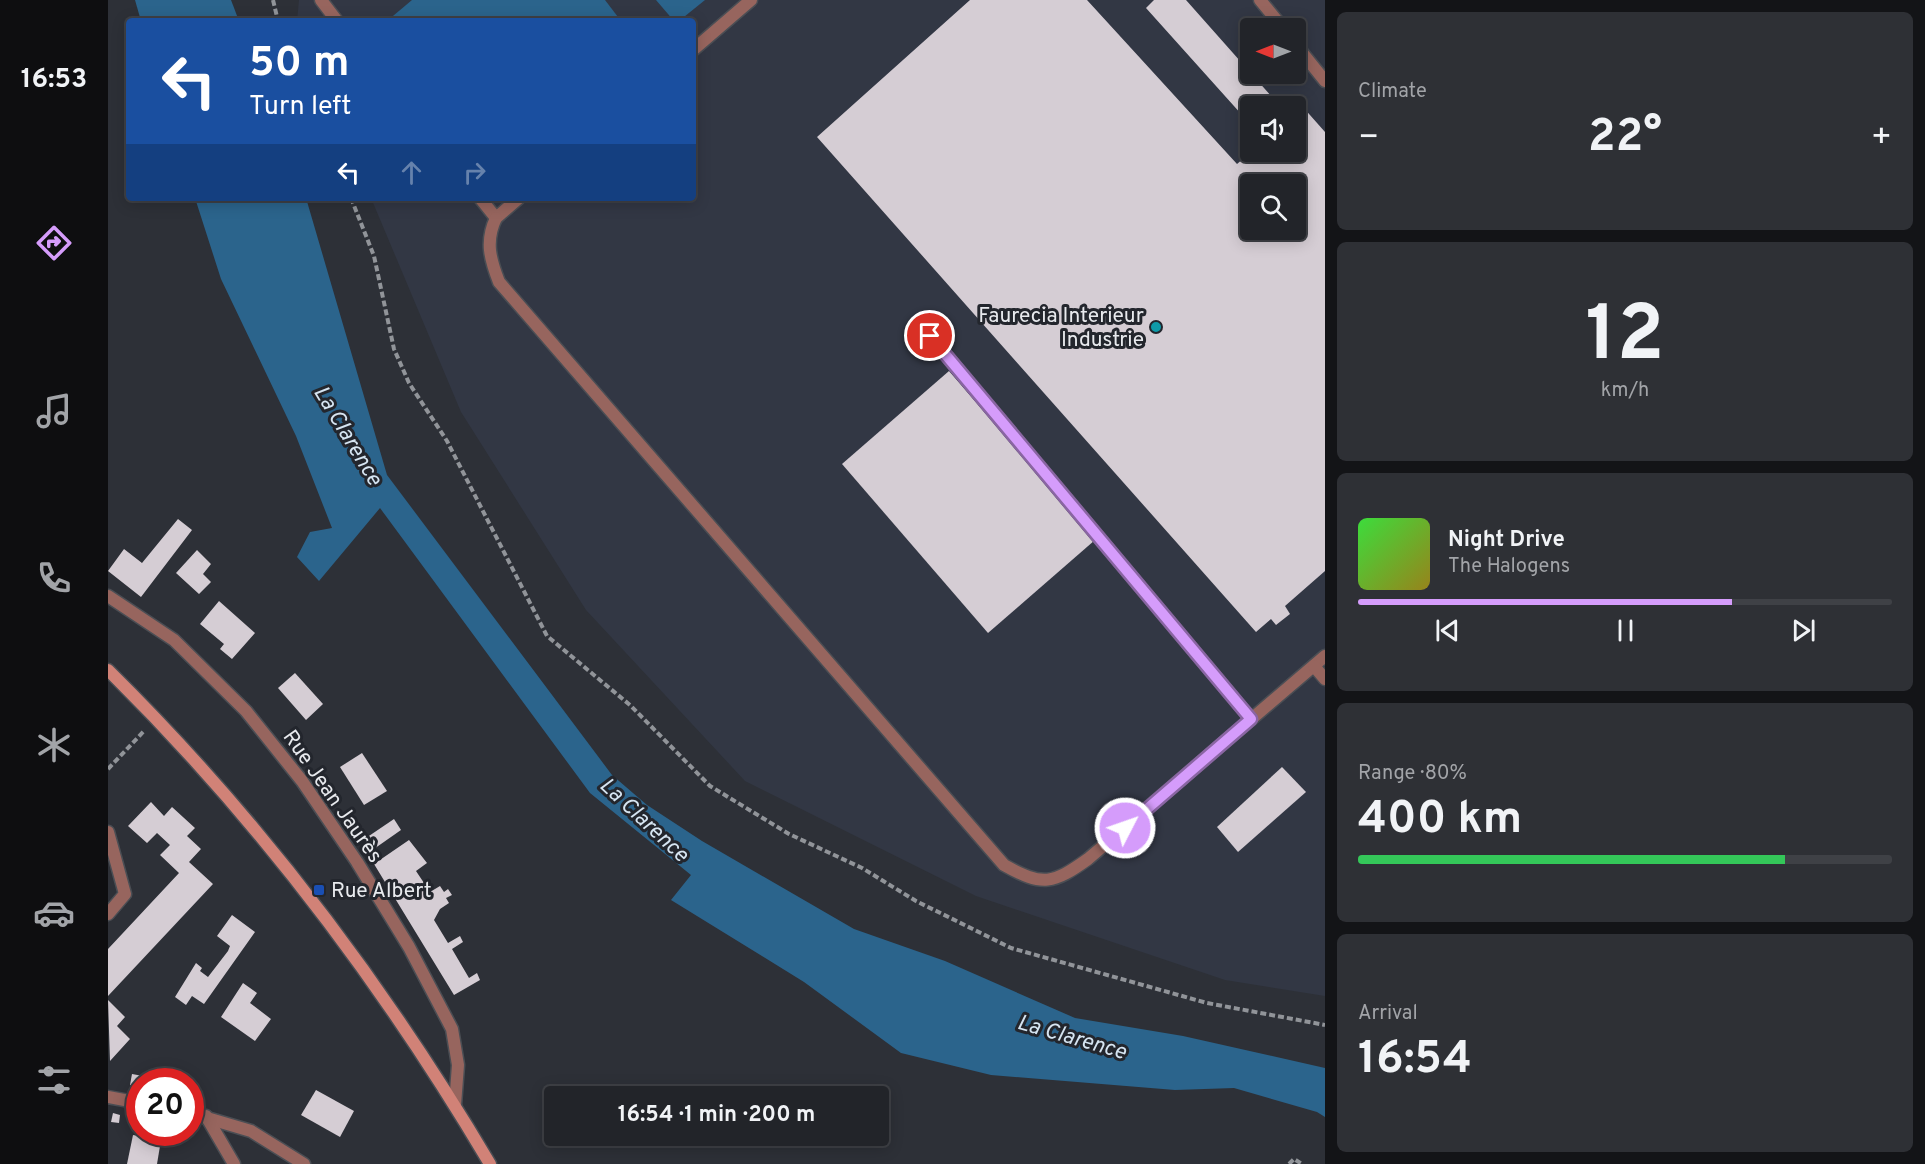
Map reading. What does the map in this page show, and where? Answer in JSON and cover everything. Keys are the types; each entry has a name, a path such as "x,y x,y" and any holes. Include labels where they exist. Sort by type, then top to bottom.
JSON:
{"main road":[{"path":"108,670 156,717 232,801 309,897 455,1105 490,1164"}],"street":[{"path":"321,0 335,18"},
{"path":"696,47 751,0"},
{"path":"1260,0 1275,18"},
{"path":"1306,57 1325,81"},
{"path":"482,201 496,218"},
{"path":"516,201 496,218 489,232 489,257 499,282 1004,865 1026,877 1045,880 1064,877 1325,656"},
{"path":"930,336 1251,719"},
{"name":"Rue Jean Jaurès","path":"108,596 174,640 246,711 321,808 403,938 452,1029 458,1065 455,1105"},
{"path":"1314,666 1325,679"},
{"path":"108,832 125,894 108,914"},
{"path":"108,1097 126,1100"},
{"path":"206,1116 251,1131 304,1164"},
{"path":"206,1116 234,1164"},
{"path":"278,1164 292,1157"}],"path":[{"path":"273,0 277,18"},
{"path":"352,201 374,256 394,349 401,366 409,383 447,441 548,636 630,705 710,786 789,834 862,868 916,901 1011,948 1207,1004 1325,1025"},
{"path":"108,769 143,731"},
{"path":"1289,1164 1294,1159 1302,1164"}],"shaded area":[{"path":"299,0 1325,0 1325,996 1225,980 976,896 745,781 586,610 461,412 372,201 696,201 696,18 297,18"}],"water":[{"path":"135,0 231,0 238,18 140,18"},
{"path":"412,0 605,0 619,18 391,18"},
{"path":"656,0 705,0 683,18 671,18"},
{"name":"La Clarence","path":"196,201 307,201 387,475 612,775 647,805 702,841 854,929 945,961 1075,1018 1183,1036 1325,1068 1325,1117 1317,1112 1234,1088 1175,1090 991,1075 901,1053 804,982 671,900 691,875 590,793 380,508 319,581 297,557 310,532 332,528 296,436 221,279"}],"building":[{"name":"Faurecia Interieur Industrie","path":"970,0 1087,0 1237,164 1240,161 1306,162 1306,111 1325,132 1325,571 1285,606 1290,614 1276,625 1271,619 1256,632 817,137"},
{"path":"1154,0 1186,0 1240,61 1240,84 1260,84 1271,96 1240,96 1240,113 1146,8"},
{"path":"949,371 1095,540 988,633 842,464"},
{"path":"178,519 192,530 141,597 108,571 124,549 142,563"},
{"path":"197,550 211,564 203,574 211,582 199,594 176,573"},
{"path":"219,601 255,633 232,659 220,649 224,644 200,624"},
{"path":"295,673 323,704 306,720 278,688"},
{"path":"362,753 387,791 364,805 340,767"},
{"path":"1282,767 1306,792 1238,852 1217,827"},
{"path":"151,802 164,816 172,807 195,828 187,836 201,849 189,862 213,884 108,996 108,949 179,873 160,855 170,845 157,833 147,843 128,826"},
{"path":"394,819 401,830 371,851 363,840"},
{"path":"409,840 427,863 416,871 430,892 440,886 444,892 448,889 452,895 446,898 449,903 440,909 434,920 448,943 460,936 463,942 452,949 469,978 477,973 480,980 454,995 374,864"},
{"path":"232,915 255,932 204,1004 192,996 186,1005 175,997 196,963 202,968 200,971 208,977 228,951 230,946 217,936"},
{"path":"243,983 257,993 250,1003 271,1019 255,1041 221,1017"},
{"path":"108,1000 125,1017 117,1026 130,1039 110,1061"},
{"path":"316,1090 354,1111 340,1137 301,1115"},
{"path":"113,1113 120,1115 119,1123 111,1122"},
{"path":"131,1146 160,1146 157,1164 127,1164"}],"place":[{"name":"Faurecia Interieur Industrie","path":"1156,327"},
{"name":"Rue Albert","path":"319,890"}],"route":[{"path":"930,336 1251,719 1125,828"}]}
